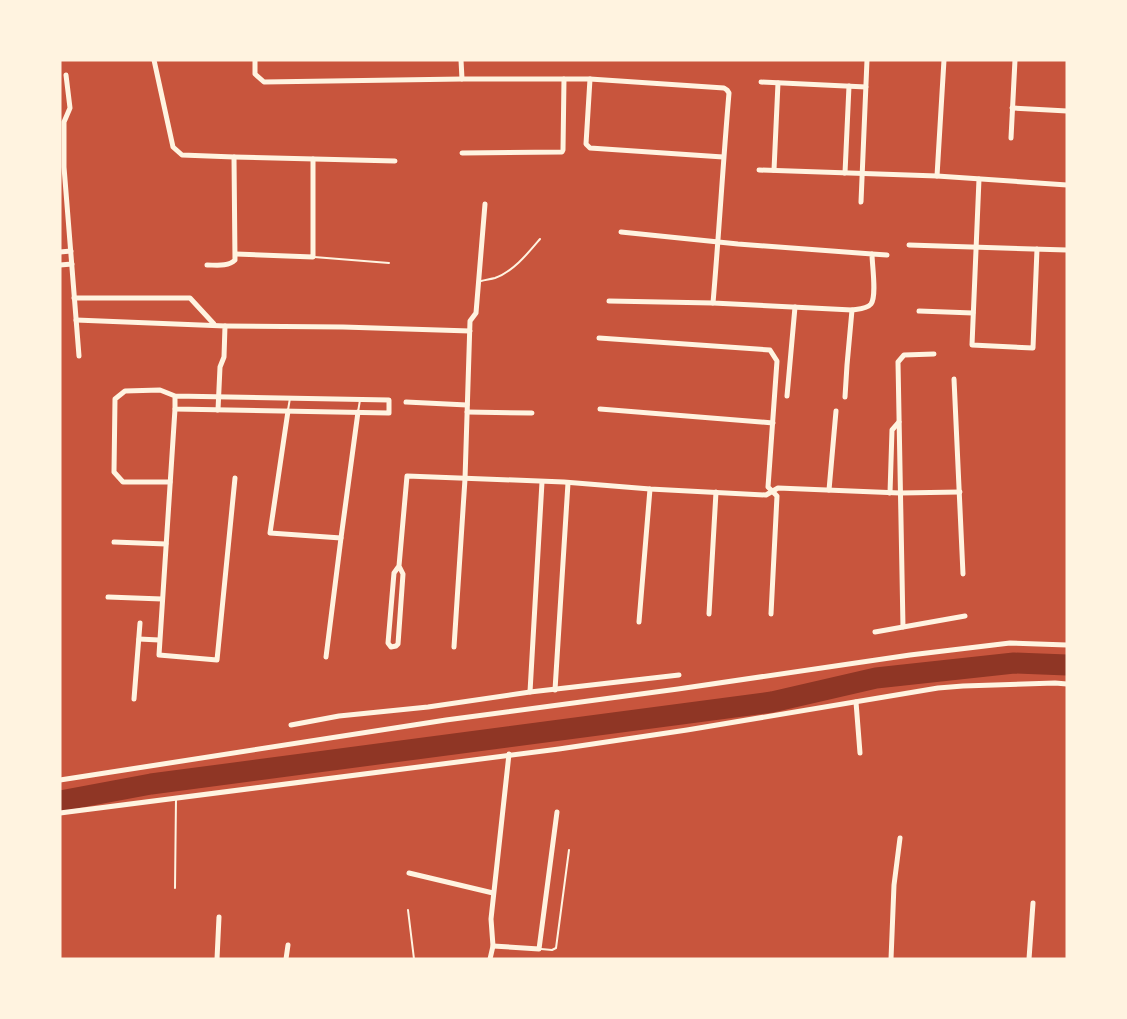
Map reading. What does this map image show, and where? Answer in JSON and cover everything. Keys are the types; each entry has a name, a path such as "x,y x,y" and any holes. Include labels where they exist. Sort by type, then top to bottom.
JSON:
{"street":[{"path":"154,60 173,147 182,155 395,161"},
{"path":"255,60 255,74 264,82 590,79 724,88 729,93 713,303"},
{"path":"461,60 462,79"},
{"path":"861,202 867,60"},
{"path":"937,176 944,60"},
{"path":"1011,138 1015,60"},
{"path":"66,75 70,108 64,122 62,167 79,356"},
{"path":"462,153 561,152 563,150 564,79"},
{"path":"590,79 586,144 590,148 723,158"},
{"path":"761,81 866,87"},
{"path":"774,170 778,83"},
{"path":"845,173 849,86"},
{"path":"1012,108 1067,111"},
{"path":"207,266 235,261 234,158"},
{"path":"236,254 313,257 313,159"},
{"path":"759,170 937,176 1067,185"},
{"path":"979,179 972,345 1033,348 1037,249"},
{"path":"454,647 465,479 470,321 476,313 485,204"},
{"path":"621,232 887,255"},
{"path":"909,245 1067,250"},
{"path":"60,252 71,251"},
{"path":"609,301 713,303 852,310 865,308 871,304 874,294 872,254"},
{"path":"60,265 72,264"},
{"path":"74,298 190,298 214,324"},
{"path":"787,396 795,307"},
{"path":"845,397 852,310"},
{"path":"919,311 973,313"},
{"path":"76,320 470,332"},
{"path":"218,410 225,326"},
{"path":"599,338 770,350 777,361 768,487 777,496 771,614"},
{"path":"903,627 898,362 904,355 934,354"},
{"path":"954,379 963,574"},
{"path":"170,482 123,482 114,472 116,399 125,391 160,390 175,396 389,400 389,413 175,409"},
{"path":"175,396 159,656 217,660 235,478"},
{"path":"406,402 467,405"},
{"path":"600,409 773,423"},
{"path":"288,411 270,534 340,538"},
{"path":"829,490 836,411"},
{"path":"327,657 340,538 358,412"},
{"path":"467,412 532,413"},
{"path":"890,493 892,430 899,423"},
{"path":"399,566 403,574 398,644 391,647 388,643 394,573 399,566 407,476 766,495 777,488 900,494 960,492"},
{"path":"530,692 542,482"},
{"path":"555,690 566,483"},
{"path":"639,622 650,489"},
{"path":"709,614 716,492"},
{"path":"114,542 166,544"},
{"path":"108,597 162,599"},
{"path":"875,632 965,616"},
{"path":"134,699 140,623"},
{"path":"139,639 159,640"},
{"path":"60,780 446,720 910,655 1010,644 1067,645"},
{"path":"291,725 339,716 679,675"},
{"path":"60,813 559,749 938,688 1067,684"},
{"path":"856,702 860,753"},
{"path":"490,959 493,946 490,928 493,893 509,754"},
{"path":"493,946 539,949 557,812"},
{"path":"891,959 894,885 900,838"},
{"path":"409,873 493,893"},
{"path":"1029,959 1033,903"},
{"path":"217,959 219,917"},
{"path":"286,959 288,945"}],"lane":[{"path":"479,281 496,278 504,273 522,260 540,239"},
{"path":"313,257 389,263"},
{"path":"288,411 290,398"},
{"path":"358,412 360,400"},
{"path":"175,888 176,798"},
{"path":"539,949 556,948 569,850"},
{"path":"408,910 414,959"}],"waterway":[{"path":"60,801 151,784 772,702 876,678 1014,663 1067,665"}]}
